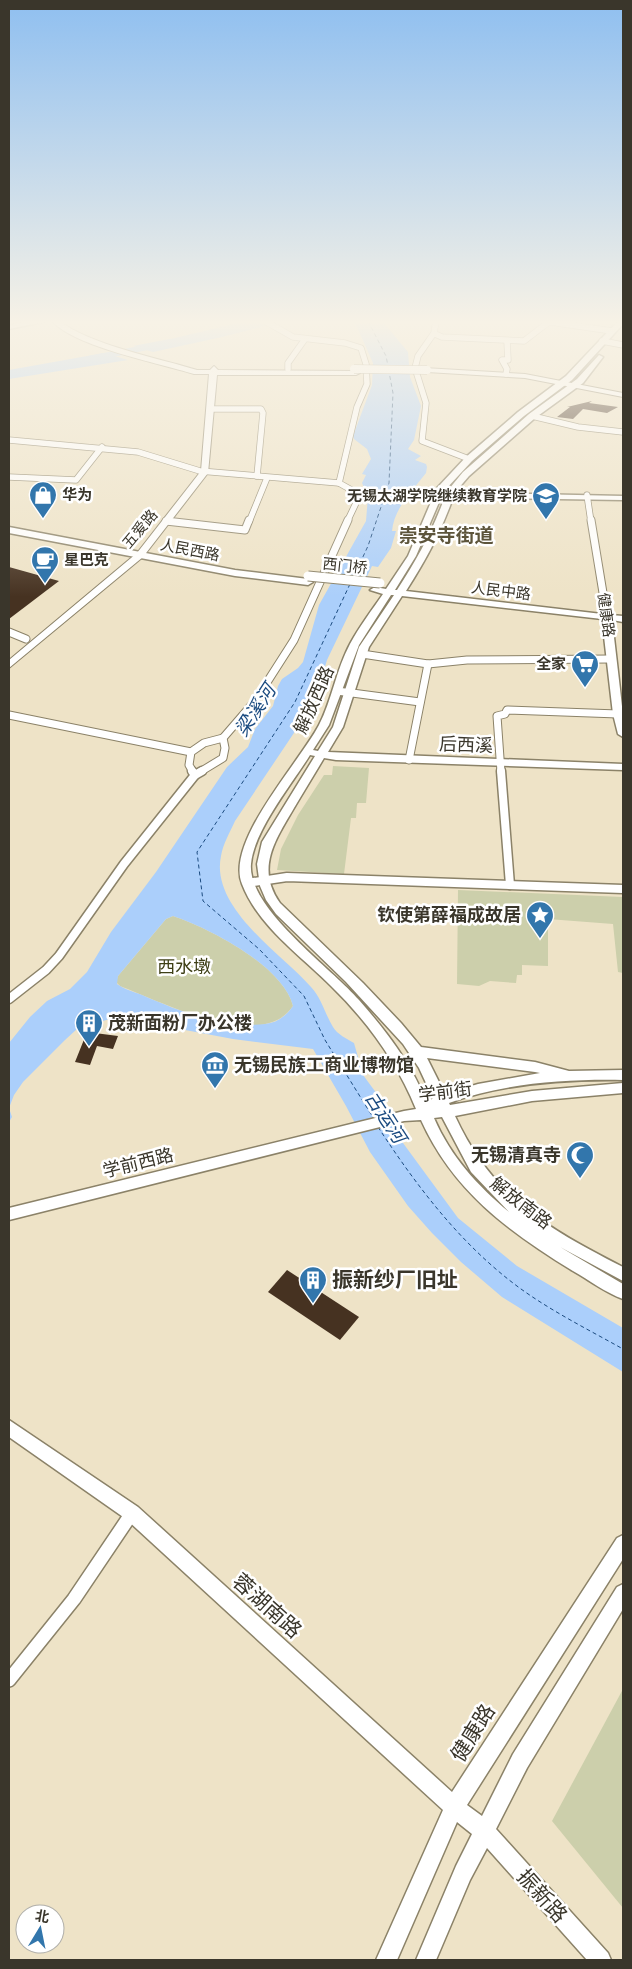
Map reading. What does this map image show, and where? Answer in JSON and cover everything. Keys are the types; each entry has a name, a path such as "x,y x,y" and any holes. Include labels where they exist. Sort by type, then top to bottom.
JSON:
{"main road":[{"path":"202,471 207,413"},
{"path":"139,552 202,471 210,413"},
{"name":"解放西路","path":"444,1106 417,1052 351,978 287,918 273,901 264,881 264,852 268,842 338,727 362,654 397,589 440,490 470,459 523,413"},
{"name":"解放西路","path":"425,1111 397,1055 338,985 259,905 247,883 244,866 248,848 255,832 324,725 354,645 397,589 437,531 451,492 466,474 535,413"},
{"name":"五爱路","path":"9,665 139,552 166,521 202,471"},
{"path":"440,490 487,496 587,495 623,498"},
{"name":"人民西路","path":"9,523 235,573 308,579"},
{"name":"人民西路","path":"9,530 139,552"},
{"name":"五爱路","path":"9,654 139,552"},
{"name":"西门桥","path":"308,579 377,586"},
{"name":"人民中路","path":"377,586 606,614 623,619"},
{"name":"人民中路","path":"606,614 623,612"},
{"name":"健康路","path":"606,614 618,714 623,734"},
{"name":"后西溪","path":"308,751 322,754 409,760 623,767"},
{"path":"417,1052 535,1067 574,1076"},
{"name":"学前街","path":"444,1106 458,1094 511,1083 574,1076 623,1075"},
{"name":"学前街","path":"277,1147 444,1106 623,1088"},
{"name":"解放南路","path":"444,1106 473,1163 512,1206 537,1224 623,1274"},
{"name":"解放南路","path":"425,1111 433,1131 451,1162 468,1183 499,1214 521,1231 623,1292"},
{"name":"学前西路","path":"9,1214 277,1147"},
{"name":"蓉湖南路","path":"9,1428 132,1513 454,1807 485,1831"},
{"name":"健康路","path":"386,1960 454,1807 623,1544"},
{"path":"426,1960 463,1873 524,1753 623,1593"},
{"name":"振新路","path":"485,1831 558,1915 601,1960"}],"street":[{"path":"256,476 263,413"},
{"path":"339,483 356,413"},
{"path":"427,413 422,441 470,459"},
{"path":"532,416 578,427 623,432"},
{"path":"9,440 102,447 138,452 202,471 339,483 355,492 356,503 332,552 294,640 255,701 223,738 204,743 191,752 9,715"},
{"path":"9,477 76,480 102,447"},
{"path":"166,521 245,530 267,478"},
{"name":"健康路","path":"587,495 606,614"},
{"path":"9,632 26,639"},
{"path":"362,654 428,664 467,660 612,659"},
{"path":"409,760 428,664"},
{"path":"337,691 420,702"},
{"path":"510,885 497,716 505,714 507,710 618,714"},
{"path":"9,999 46,970 60,956 124,864 194,775 223,758 225,748 223,738"},
{"path":"191,752 189,765 194,775"},
{"path":"247,883 287,877 623,889"},
{"path":"9,1680 74,1599 132,1513"}],"green space":[{"path":"333,766 369,768 366,803 357,803 356,818 351,818 344,874 277,870 281,849 298,815 324,775 332,775"},
{"path":"458,890 623,897 623,973 618,972 613,924 548,919 548,966 522,965 522,975 517,975 516,983 490,981 479,986 457,984"},
{"name":"西水墩","path":"173,916 206,929 243,950 275,977 286,991 293,1006 278,1020 258,1025 235,1025 184,1012 120,986 116,982 118,976 166,919"},
{"path":"623,1689 623,1908 552,1821"}],"water":[{"name":"古运河","path":"362,413 420,413 414,440 408,449 421,456 415,460 426,464 426,473 396,515 392,531 396,531 391,548 378,567 372,566 327,660 314,703 235,821 222,852 221,875 226,894 237,912 251,929 311,987 318,996 335,1030 354,1043 363,1075 380,1098 403,1143 458,1218 517,1266 623,1328 623,1372 502,1297 461,1262 432,1233 408,1206 370,1152 313,1049 233,1039 116,1017 77,1029 23,1082 14,1095 9,1108 9,1043 30,1017 47,1001 70,989 87,972 111,932 156,872 227,767 248,747 255,729 273,706 278,686 282,679 298,668 303,662 319,605 366,521 368,496 362,483 366,475 362,474 371,459 367,449 354,439 353,436","holes":["173,916 206,929 243,950 275,977 286,991 293,1006 287,1013 277,1021 265,1024 233,1024 186,1013 117,984 118,976 166,919"]},
{"path":"9,1108 12,1117 9,1122"}],"building":[{"path":"562,413 579,413 573,419 557,417"},
{"path":"9,567 59,581 9,619"},
{"name":"茂新面粉厂办公楼","path":"87,1032 118,1036 113,1049 97,1046 90,1065 75,1062"},
{"name":"振新纱厂旧址","path":"287,1270 359,1317 340,1340 268,1292"}],"ferry route":[{"path":"354,576 368,546 389,483 392,413"},
{"path":"350,584 295,702 197,852 203,901 259,949 304,996 325,1040 374,1119"},
{"path":"378,1127 425,1194 479,1254 533,1297 623,1349"}],"place":[{"name":"华为","path":"43,519"},
{"name":"无锡太湖学院继续教育学院","path":"546,520"},
{"name":"星巴克","path":"45,584"},
{"name":"全家","path":"585,688"},
{"name":"钦使第薛福成故居","path":"540,939"},
{"name":"茂新面粉厂办公楼","path":"89,1047"},
{"name":"无锡民族工商业博物馆","path":"215,1089"},
{"name":"无锡清真寺","path":"580,1179"},
{"name":"振新纱厂旧址","path":"313,1304"}],"district":[{"name":"崇安寺街道","path":"446,535"}],"water label":[{"name":"梁溪河","path":"255,710"}]}
